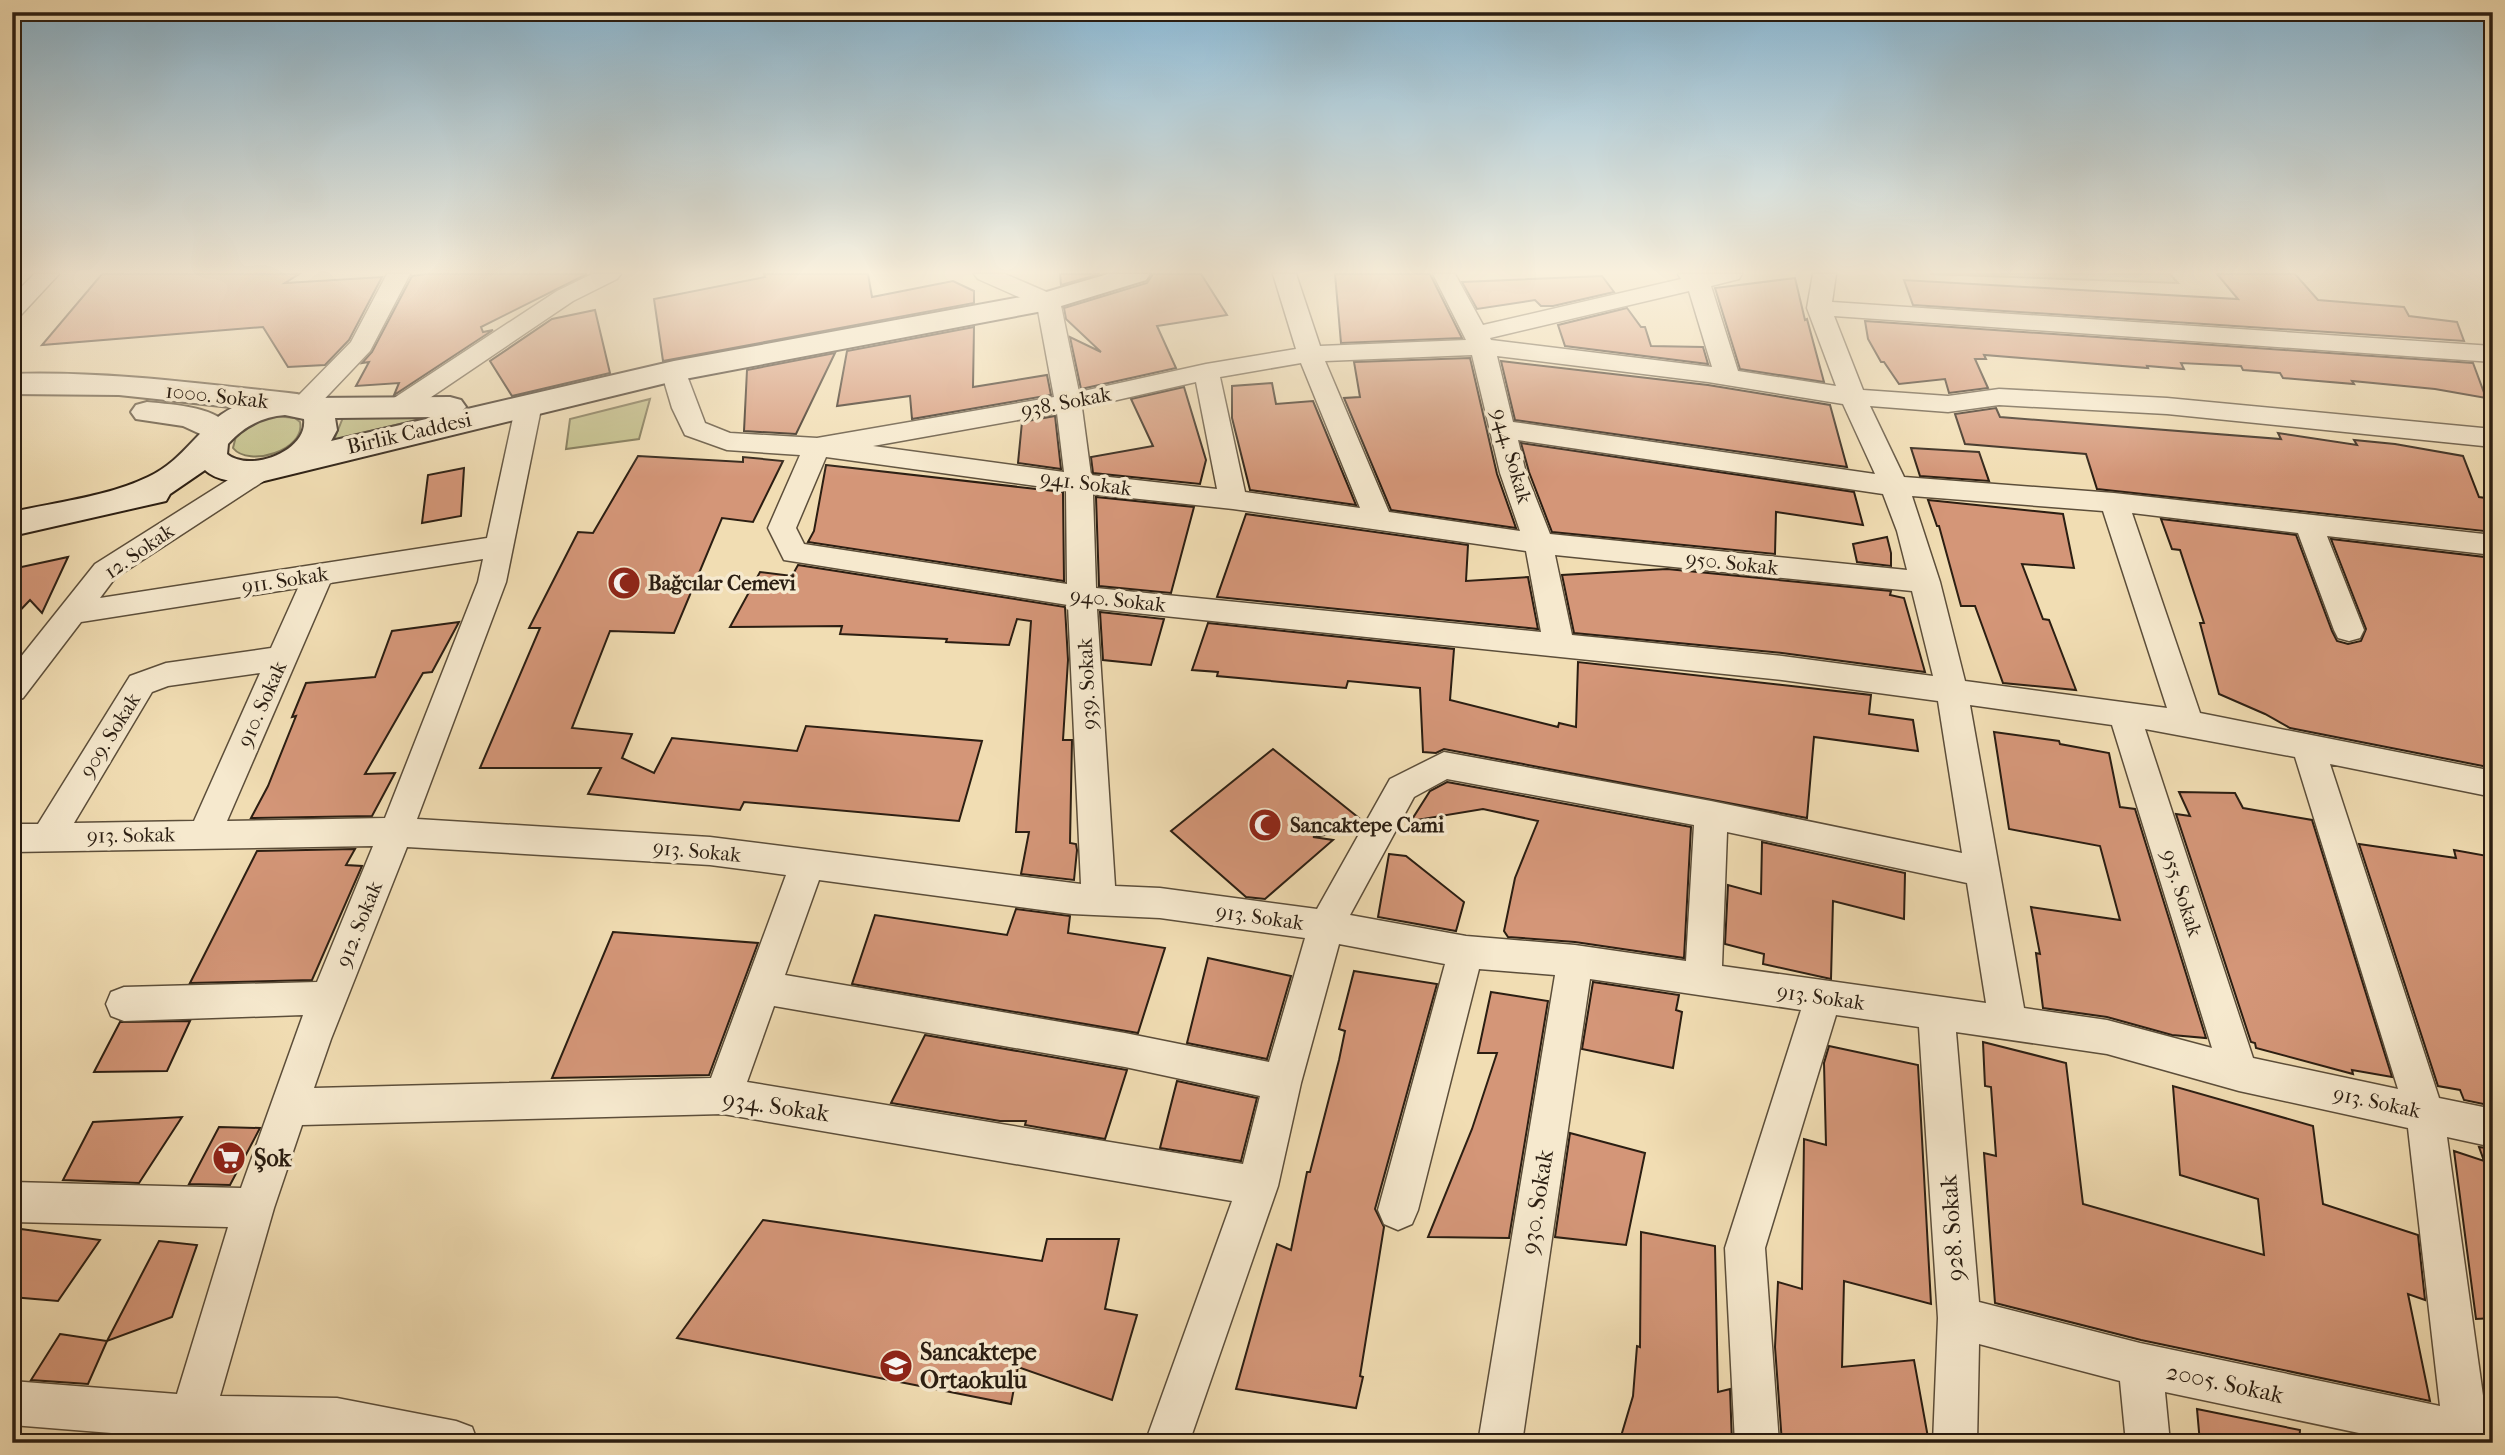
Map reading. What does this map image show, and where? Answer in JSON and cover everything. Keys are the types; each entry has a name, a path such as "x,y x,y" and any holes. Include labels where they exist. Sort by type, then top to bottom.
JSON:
{"main road":[{"name":"Birlik Caddesi","path":"12,524 264,468 674,371 829,342"},
{"name":"1000. Sokak","path":"12,384 47,382 105,385 303,406"},
{"path":"12,404 89,406 190,417 216,438"},
{"name":"Birlik Caddesi","path":"303,406 397,408 530,404"},
{"path":"129,499 168,481 190,466 216,438 243,415 261,408 303,406 319,414 323,422 322,433 315,443 264,468 215,466 210,457 216,438"}],"street":[{"path":"303,406 363,342"},
{"path":"397,408 496,342"},
{"name":"939. Sokak","path":"1056,342 1079,483 1082,597 1099,901"},
{"path":"1306,342 1378,519"},
{"name":"938. Sokak","path":"817,447 1068,403 1206,372 1310,354 1456,342"},
{"name":"944. Sokak","path":"1480,342 1513,473 1539,543 1559,646"},
{"path":"1491,342 1853,397 1948,404 1999,397 2191,408 2493,438"},
{"path":"1716,342 1728,379"},
{"path":"1832,342 1853,397 1894,486 1926,582 1952,690 2008,1024"},
{"path":"2316,342 2493,354"},
{"name":"941. Sokak","path":"674,371 694,429 727,441 817,447 1079,483 1378,519 1539,543"},
{"path":"1206,372 1233,500"},
{"name":"912. Sokak","path":"186,1430 288,1107 328,998 396,832 492,582 530,404"},
{"path":"1503,429 1894,486 2114,502 2493,545"},
{"name":"940. Sokak","path":"817,447 782,528 794,553 1082,597 1782,667 2124,713 2188,723 2493,784"},
{"name":"12. Sokak","path":"12,690 105,571 264,468"},
{"path":"2114,502 2188,723"},
{"path":"2309,525 2349,630"},
{"name":"950. Sokak","path":"1539,543 1926,582"},
{"name":"911. Sokak","path":"72,613 499,546"},
{"name":"910. Sokak","path":"205,833 319,575"},
{"name":"909. Sokak","path":"47,837 141,684 166,675 282,658"},
{"name":"955. Sokak","path":"2124,713 2239,1073"},
{"path":"2308,747 2425,1112 2475,1439"},
{"path":"1167,1443 1258,1186 1282,1083 1326,926 1402,788 1444,765 1711,815 1984,872"},
{"path":"1703,980 1711,815"},
{"name":"913. Sokak","path":"12,838 396,832 701,850 1099,901 1160,902 1326,926 1466,952 1575,961 2108,1037 2239,1073 2493,1128"},
{"path":"723,1097 807,862"},
{"path":"1398,1210 1466,952"},
{"name":"930. Sokak","path":"1500,1443 1575,961"},
{"path":"762,988 1125,1050 1282,1083"},
{"path":"1757,1443 1745,1248 1822,997"},
{"path":"124,1004 328,998"},
{"name":"928. Sokak","path":"1936,1013 1958,1318 1955,1443"},
{"name":"934. Sokak","path":"288,1107 723,1097 1258,1186"},
{"path":"12,1202 254,1208"},
{"name":"2005. Sokak","path":"1958,1318 2140,1365 2475,1439"},
{"path":"2140,1365 2148,1443"},
{"path":"12,1403 186,1430 337,1420 456,1443"}],"shaded area":[{"path":"650,399 639,439 566,449 570,419"},
{"path":"344,415 428,417 334,440"},
{"path":"275,416 295,418 300,422 300,432 286,448 263,456 251,456 241,454 233,448 236,436 252,422"}],"building":[{"path":"45,342 80,342 42,345"},
{"path":"272,342 347,342 325,365 288,367"},
{"path":"377,342 475,342 394,395 399,383 356,386 369,362 362,363"},
{"path":"518,342 603,342 610,373 512,396 490,361"},
{"path":"660,342 765,342 663,361"},
{"path":"895,342 974,342 973,387 1047,375 1051,395 912,419 910,396 837,406 847,351"},
{"path":"1071,342 1080,342 1101,352 1090,342 1164,342 1176,368 1081,389"},
{"path":"1564,342 1650,342 1651,346 1703,347 1708,364 1565,346"},
{"path":"1732,342 1813,342 1824,382 1740,369"},
{"path":"1870,342 2168,342 2473,363 2486,398 2435,389 2283,378 2280,373 2243,370 2241,366 2181,363 2184,369 2147,366 2148,368 1984,355 1986,359 1975,359 1988,388 1949,393 1945,379 1899,384 1884,362 1881,362"},
{"path":"835,353 796,434 744,431 747,370"},
{"path":"1470,358 1497,474 1516,528 1391,510 1344,398 1360,397 1354,362"},
{"path":"1501,361 1708,385 1830,405 1847,467 1515,420"},
{"path":"1272,383 1276,404 1313,401 1356,505 1250,490 1232,418 1232,386"},
{"path":"1184,387 1206,460 1200,484 1093,473 1091,457 1153,446 1131,399"},
{"path":"1996,408 2000,417 2281,439 2278,433 2357,445 2354,440 2395,444 2463,456 2479,497 2493,499 2493,532 2097,489 2086,454 1965,444 1955,414"},
{"path":"1055,416 1061,469 1018,463 1022,422"},
{"path":"1521,443 1854,492 1863,525 1776,512 1775,554 1552,532"},
{"path":"1911,448 1979,452 1989,481 1920,476"},
{"path":"638,456 743,462 743,457 783,461 753,522 722,518 674,633 610,631 572,728 632,734 622,758 654,773 672,738 797,751 806,726 982,741 959,821 744,802 740,810 588,794 601,768 480,768 540,628 529,628 578,532 593,533"},
{"path":"826,465 1063,492 1064,581 808,542 814,531"},
{"path":"464,468 461,516 422,523 428,475"},
{"path":"1096,497 1194,507 1171,593 1099,586"},
{"path":"1928,500 2063,514 2074,568 2022,564 2043,619 2049,620 2076,690 2003,683 1975,606 1961,606 1939,526"},
{"path":"1246,514 1468,545 1466,581 1528,577 1538,629 1217,597"},
{"path":"2161,519 2296,535 2332,631 2337,641 2348,644 2361,641 2366,629 2331,539 2493,558 2493,768 2290,728 2219,694 2200,623 2204,623 2180,550 2172,549"},
{"path":"1887,537 1891,566 1857,562 1853,544"},
{"path":"68,557 42,613 30,600 12,619 12,569"},
{"path":"798,565 1065,607 1068,660 1063,740 1072,740 1070,843 1076,844 1077,850 1074,880 1021,874 1029,832 1016,832 1031,621 1017,619 1009,645 840,634 842,626 730,627 760,572 792,576"},
{"path":"1667,569 1891,591 1890,595 1904,598 1925,672 1782,653 1574,633 1562,575"},
{"path":"1100,612 1164,619 1151,665 1103,660"},
{"path":"459,622 432,672 423,673 365,774 395,773 372,816 251,818 268,786 306,683 375,677 392,631"},
{"path":"1208,623 1454,649 1450,700 1558,727 1559,723 1576,727 1578,662 1871,695 1869,714 1913,720 1918,751 1814,737 1807,818 1444,749 1436,753 1423,752 1420,688 1348,681 1346,688 1217,676 1218,672 1192,670"},
{"path":"1994,732 2059,741 2060,744 2109,753 2120,807 2135,809 2206,1038 2172,1035 2107,1017 2043,1008 2036,953 2040,954 2031,907 2120,920 2100,846 2009,829"},
{"name":"Sancaktepe Cami","path":"1273,749 1359,818 1343,832 1313,837 1333,840 1265,899 1246,897 1171,831"},
{"path":"1447,782 1691,827 1684,958 1575,942 1508,937 1504,931 1515,878 1538,821 1483,809 1411,821 1430,791"},
{"path":"2179,792 2235,793 2243,808 2312,820 2392,1077 2352,1070 2353,1074 2256,1048 2255,1043 2251,1042 2176,814 2190,816"},
{"path":"1762,842 1905,873 1904,919 1833,901 1831,979 1763,964 1764,954 1725,944 1728,885 1761,894"},
{"path":"2359,844 2456,858 2454,850 2493,857 2493,1106 2464,1100 2460,1090 2438,1086"},
{"path":"355,849 346,865 362,866 312,980 190,983 257,851"},
{"path":"1389,854 1406,856 1464,902 1456,931 1378,917"},
{"path":"1016,909 1070,916 1068,933 1165,948 1138,1033 852,984 875,915 1007,935"},
{"path":"613,932 758,943 709,1075 552,1078"},
{"path":"1208,958 1291,976 1267,1059 1187,1043"},
{"path":"1354,971 1437,984 1375,1209 1384,1227 1360,1376 1363,1377 1356,1408 1236,1389 1277,1244 1291,1250 1307,1172 1310,1172 1339,1060 1345,1031 1339,1029"},
{"path":"1593,982 1679,995 1676,1010 1682,1012 1673,1068 1582,1049"},
{"path":"1491,992 1548,1001 1509,1238 1428,1237 1472,1129 1497,1053 1478,1053"},
{"path":"190,1021 167,1071 94,1072 120,1022"},
{"path":"925,1035 1127,1070 1105,1139 1025,1125 1026,1121 1000,1121 891,1103"},
{"path":"1983,1042 2066,1063 2083,1204 2264,1255 2258,1199 2180,1175 2173,1086 2313,1126 2323,1204 2418,1235 2425,1300 2408,1294 2430,1401 2141,1340 1995,1303 1984,1153 1996,1156 1991,1087 1985,1086"},
{"path":"1829,1046 1918,1065 1931,1304 1844,1281 1842,1367 1914,1360 1929,1443 1782,1443 1775,1347 1778,1282 1802,1289 1804,1139 1826,1145 1824,1063"},
{"path":"1177,1081 1257,1098 1241,1161 1160,1148"},
{"path":"182,1117 139,1183 63,1180 93,1122"},
{"path":"219,1127 260,1128 230,1185 189,1184"},
{"path":"1570,1133 1645,1153 1626,1245 1555,1237"},
{"path":"2479,1147 2493,1149 2493,1318 2476,1319 2454,1151 2484,1161"},
{"path":"763,1220 1042,1261 1047,1239 1119,1239 1105,1309 1137,1315 1112,1400 1018,1367 1011,1404 677,1338"},
{"path":"21,1229 100,1240 58,1301 12,1297 12,1239"},
{"path":"1641,1232 1715,1246 1718,1392 1730,1389 1732,1443 1619,1443 1633,1396 1637,1346 1640,1347"},
{"path":"159,1241 197,1245 172,1317 107,1341"},
{"path":"60,1334 107,1341 88,1384 31,1380"},
{"path":"2197,1409 2300,1430 2299,1443 2200,1443"}],"place":[{"name":"Bağcılar Cemevi","path":"624,583"},
{"name":"Sancaktepe Cami","path":"1265,825"},
{"name":"Şok","path":"229,1158"},
{"name":"Sancaktepe Ortaokulu","path":"896,1366"}]}
